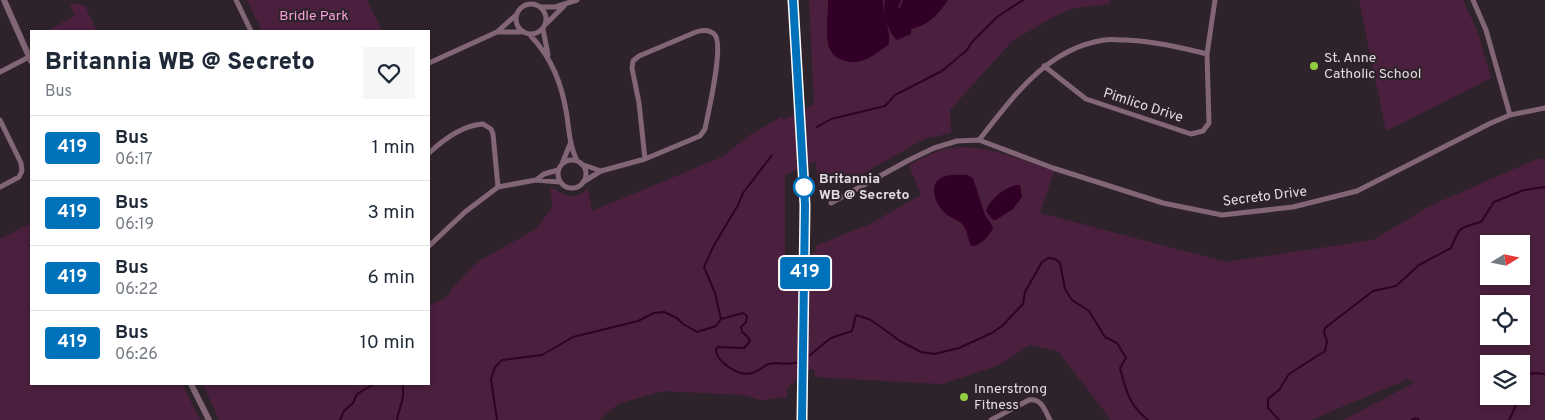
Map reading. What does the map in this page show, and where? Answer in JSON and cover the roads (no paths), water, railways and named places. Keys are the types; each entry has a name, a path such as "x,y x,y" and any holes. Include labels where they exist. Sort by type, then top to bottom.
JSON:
{"street":[{"path":"0,72 30,59 4,0"},
{"path":"236,0 251,30"},
{"path":"519,0 520,9"},
{"path":"530,0 538,5 546,14 545,26 549,58"},
{"path":"430,63 497,32 516,16 526,4 554,7 566,5 577,0"},
{"path":"793,0 805,205 802,420"},
{"name":"Pimlico Drive","path":"1044,66 1086,99 1191,134 1203,130 1209,123 1207,54 1215,0"},
{"path":"1475,1 1486,30 1510,115"},
{"path":"530,35 536,34 566,5"},
{"path":"516,16 517,26 523,32 530,35 549,58 556,72 566,114 570,143 586,174 583,182"},
{"path":"570,143 558,176 560,182 565,187 577,188 601,171 645,159 696,139 705,130 717,60 716,38 712,33 702,30 696,32 639,56 634,61 632,68 639,103 645,159"},
{"path":"497,32 523,32"},
{"path":"831,204 934,148 957,141 979,140 1016,93 1044,66 1070,50 1105,39 1150,41 1207,54"},
{"name":"Secreto Drive","path":"979,140 1053,168 1163,203 1222,215 1293,207 1357,191 1491,123 1510,115 1545,108"},
{"path":"0,120 21,163 22,171 19,176 0,187"},
{"path":"430,152 462,130 478,124 488,125 493,134 498,187"},
{"path":"536,180 568,161 601,171"},
{"path":"430,245 465,212 498,187 536,180 560,182"},
{"path":"192,385 209,420"},
{"path":"991,420 1034,399 1040,402 1050,420"}],"waterway":[{"path":"817,127 831,119 885,106 895,95 942,71 967,50 972,42 997,17 1023,0"},
{"path":"721,319 715,293 704,267 743,193 772,155"},
{"path":"1279,420 1268,408 1268,399 1279,390 1289,374 1325,351 1327,342 1324,332 1325,328 1373,291 1396,286 1419,265 1451,248 1458,232 1464,227 1481,222 1494,202 1524,190 1545,187"},
{"path":"805,359 831,338 852,331 856,315 871,320 900,341 921,352 934,354 959,348 992,333 1002,326 1023,304 1025,292 1042,262 1048,258 1055,259 1060,263 1065,289 1072,300 1089,311 1105,337 1117,343 1126,358 1120,368 1126,391 1136,409 1148,420"},
{"path":"497,420 491,379 495,367 502,360 542,355 573,337 638,321 654,313 664,312 677,318 697,332 716,326 721,319 743,313 747,316 746,322 741,327 742,332 750,341 744,348 718,347 716,349 717,354 724,363 741,373 754,372 773,363 792,364 801,361"},
{"path":"1530,374 1545,374"},
{"path":"340,420 344,411 353,403 357,394 372,385"},
{"path":"397,420 403,398 402,385"},
{"path":"1509,420 1516,405"},
{"path":"1412,420 1416,418 1419,420"}],"place":[{"name":"St. Anne Catholic School","path":"1314,66"},
{"name":"Britannia WB @ Secreto","path":"804,187"},
{"name":"Innerstrong Fitness","path":"964,397"}],"park label":[{"name":"Bridle Park","path":"314,16"}]}
